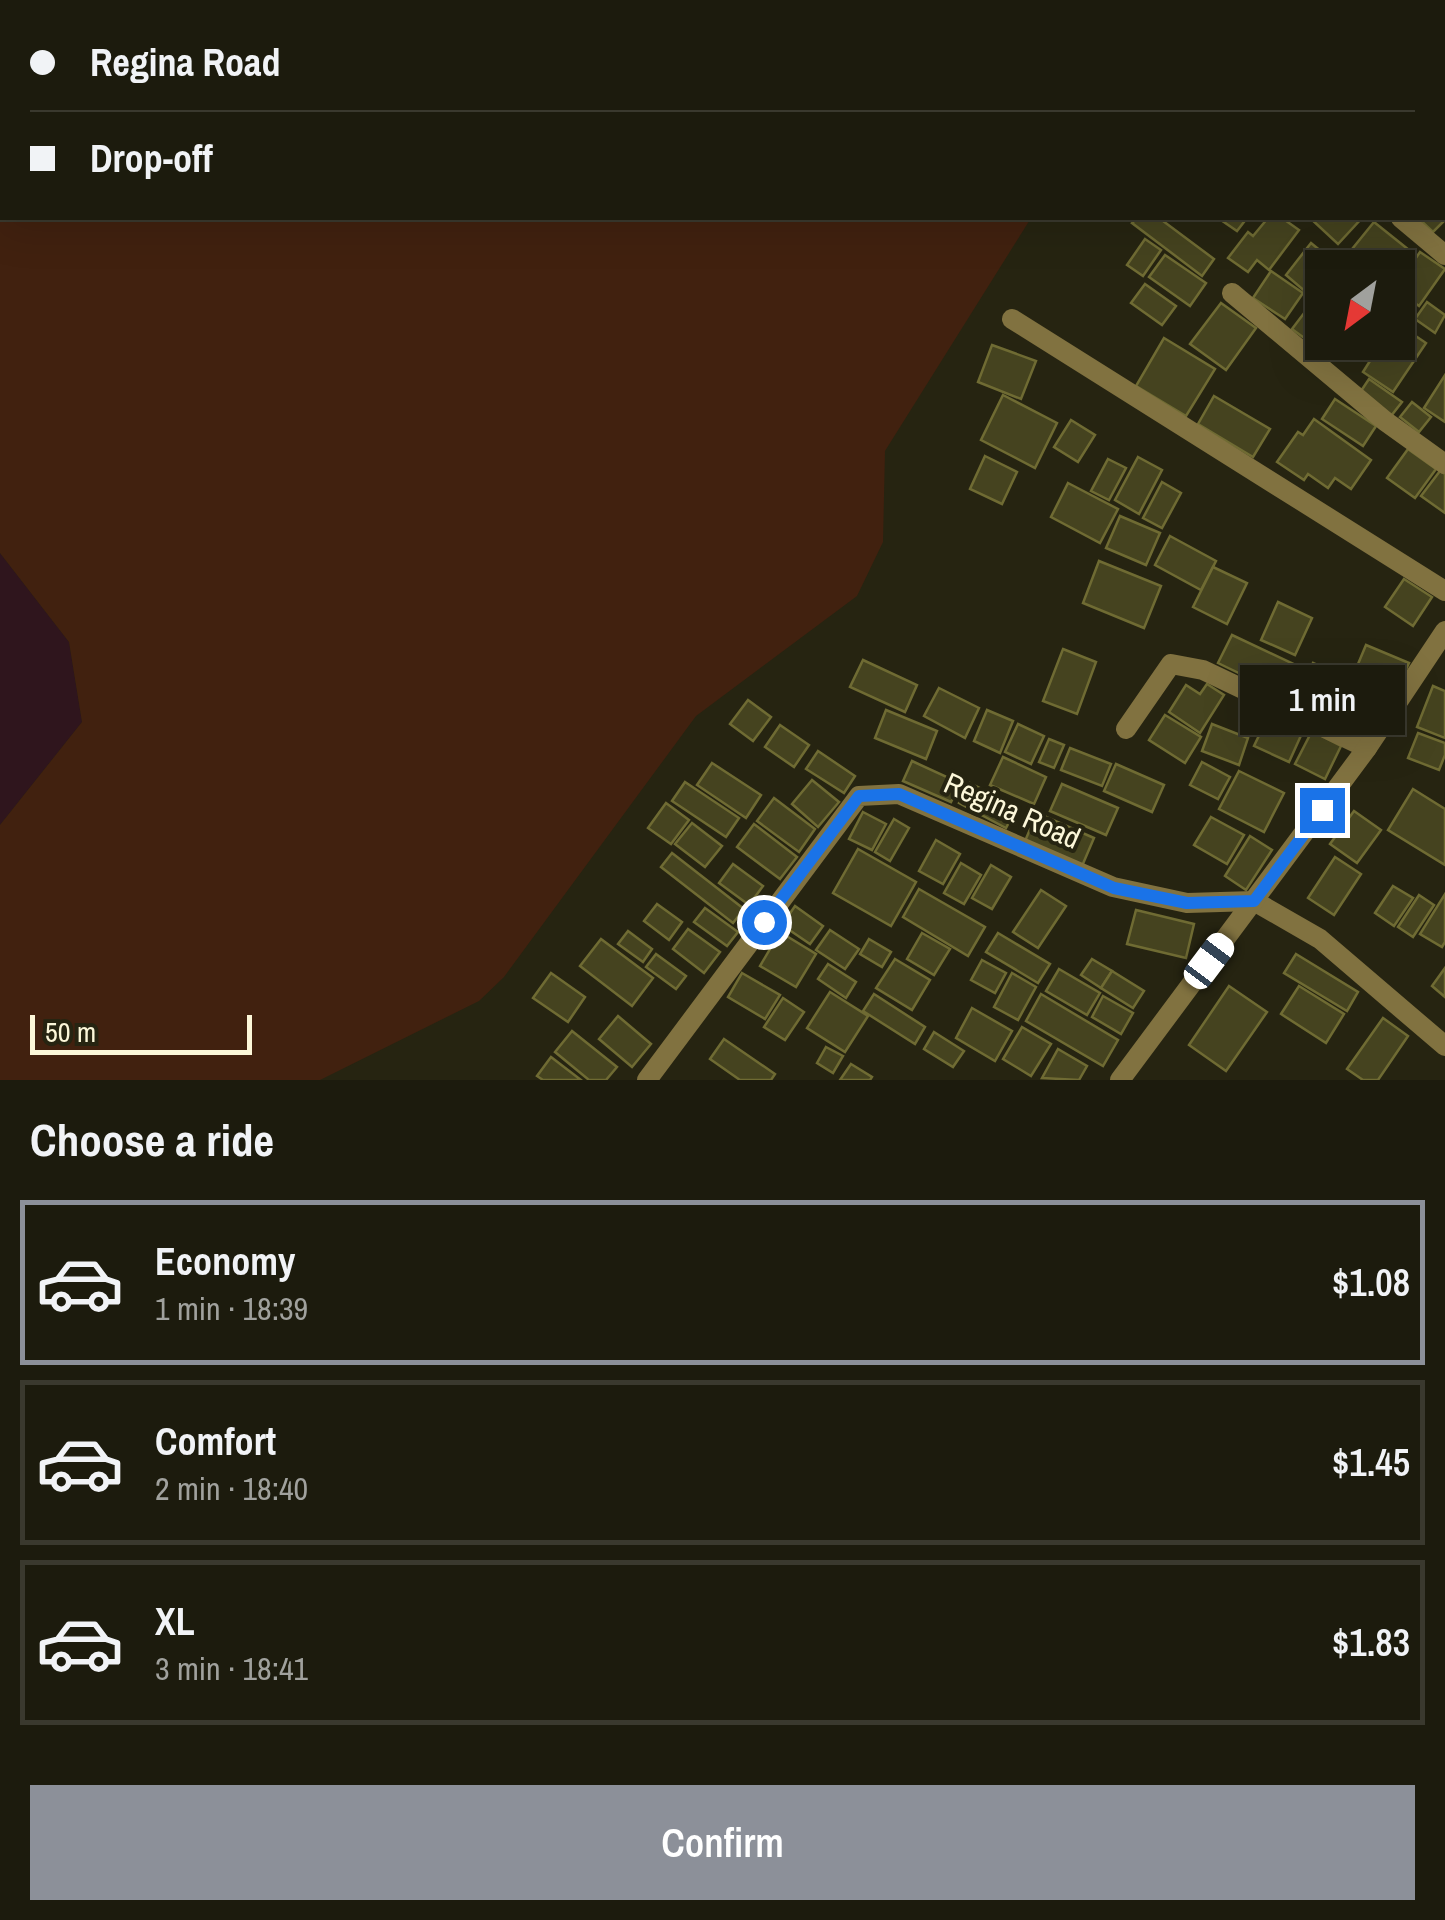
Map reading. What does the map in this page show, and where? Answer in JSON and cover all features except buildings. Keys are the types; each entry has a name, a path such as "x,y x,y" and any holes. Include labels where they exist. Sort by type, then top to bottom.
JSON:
{"street":[{"path":"1403,220 1445,255"},
{"path":"1232,293 1385,421 1445,464"},
{"path":"1012,318 1445,590"},
{"path":"1120,1080 1367,748 1445,631"},
{"path":"1126,729 1170,664 1203,670 1367,748"},
{"name":"Regina Road","path":"646,1080 859,796 899,794 1114,888 1187,903 1254,901"},
{"path":"1254,901 1320,939 1445,1046"}],"shaded area":[{"path":"0,220 1030,220 885,451 883,542 857,596 696,716 504,977 479,1001 320,1080 0,1080 0,825 82,722 69,642 0,553"},
{"path":"0,553 69,642 82,722 0,825"}],"route":[{"path":"764,922 859,796 899,794 1114,888 1187,903 1254,901 1322,810"}]}
